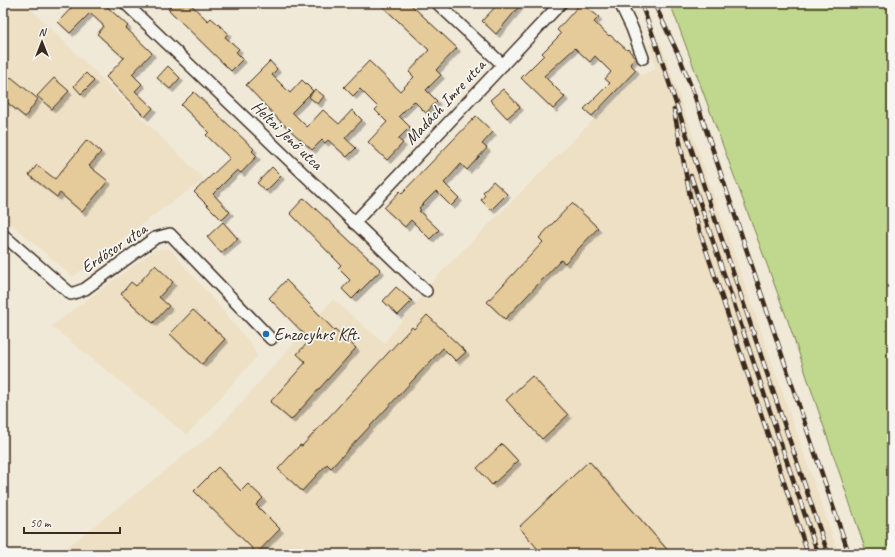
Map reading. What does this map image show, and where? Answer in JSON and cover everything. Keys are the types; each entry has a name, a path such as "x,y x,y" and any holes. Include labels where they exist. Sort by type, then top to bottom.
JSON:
{"street":[{"name":"Heltai Jenő utca","path":"125,3 426,291"},
{"path":"437,3 503,65"},
{"name":"Madách Imre utca","path":"354,223 561,3"},
{"path":"620,3 632,28 643,58"},
{"name":"Erdősor utca","path":"3,235 71,294 85,289 155,238 170,234 271,339"}],"shaded area":[{"path":"3,3 25,3 205,180 166,206 73,277 3,217"},
{"path":"660,41 839,554 58,554 216,431 333,299 384,343 438,275 636,77 656,69 649,45"},
{"path":"156,249 170,249 253,346 257,357 187,435 51,326"}],"green space":[{"path":"670,3 892,3 892,554 867,554 789,324"}],"building":[{"path":"76,3 103,3 128,26 126,28 152,53 132,74 142,84 135,91 153,108 145,117 106,77 124,58 97,34 104,26 90,13 70,33 58,22"},
{"path":"174,3 189,3 208,21 211,18 228,33 225,37 239,49 236,52 243,59 231,71 168,9"},
{"path":"379,3 409,3 457,48 436,70 441,75 426,90 437,101 426,113 414,101 399,116 410,127 398,139 403,143 387,160 368,142 387,122 375,110 378,107 360,89 353,96 344,87 369,61 400,91 414,77 409,72 429,50"},
{"path":"499,3 522,3 496,34 482,21"},
{"path":"581,3 599,17 594,22 609,36 610,35 627,50 628,49 635,58 630,64 636,70 592,116 584,109 610,83 605,79 611,72 595,56 590,62 575,48 544,76 565,97 553,109 521,78 544,55 542,53 561,34 557,30"},
{"path":"270,61 277,69 272,75 290,93 302,80 313,91 292,112 307,127 323,110 339,124 352,110 362,120 345,138 356,148 347,157 328,140 325,143 322,140 312,150 279,120 246,85"},
{"path":"168,66 180,78 170,89 157,78"},
{"path":"86,73 94,81 81,94 74,86"},
{"path":"11,77 38,99 25,117 3,99 3,87"},
{"path":"54,78 69,91 52,109 37,96"},
{"path":"315,89 324,96 318,104 309,97"},
{"path":"503,89 520,107 507,118 490,100"},
{"path":"194,92 254,149 252,151 257,156 241,173 237,170 213,194 230,212 222,220 194,192 230,158 206,135 209,132 181,105"},
{"path":"476,116 493,132 482,144 487,148 467,170 461,164 444,183 459,198 451,206 436,191 419,208 421,210 419,211 439,230 430,239 411,220 405,227 384,208 400,191 402,193"},
{"path":"87,140 101,152 89,166 108,181 82,212 60,193 57,197 29,175 37,165 55,179"},
{"path":"272,167 281,176 266,191 257,183"},
{"path":"493,181 507,194 491,210 481,200 485,195 483,192"},
{"path":"304,198 381,270 352,299 342,289 350,280 338,268 341,265 290,213"},
{"path":"572,203 598,228 565,263 561,260 505,319 487,302 543,242 539,238"},
{"path":"223,222 238,239 221,253 207,237"},
{"path":"155,265 173,282 159,297 169,306 153,323 121,294 131,282 136,286"},
{"path":"286,280 334,330 335,329 356,348 291,420 270,402 306,362 297,354 310,340 269,298"},
{"path":"396,287 412,301 398,315 383,301"},
{"path":"193,310 225,339 202,364 170,334"},
{"path":"427,315 466,352 456,361 443,348 331,468 327,464 302,491 278,469 300,445 302,446 412,327 414,329"},
{"path":"532,376 568,415 542,439 506,400"},
{"path":"502,444 518,461 492,485 477,468"},
{"path":"589,461 671,554 542,554 519,527"},
{"path":"218,467 241,491 248,484 263,498 256,505 280,529 257,553 194,491"}],"railway":[{"path":"641,3 828,554"},
{"path":"654,3 680,58 695,97 849,554"},
{"path":"674,110 690,196 698,226 808,554"},
{"path":"691,176 818,554"}],"place":[{"name":"Enzocyhrs Kft.","path":"266,334"}]}
